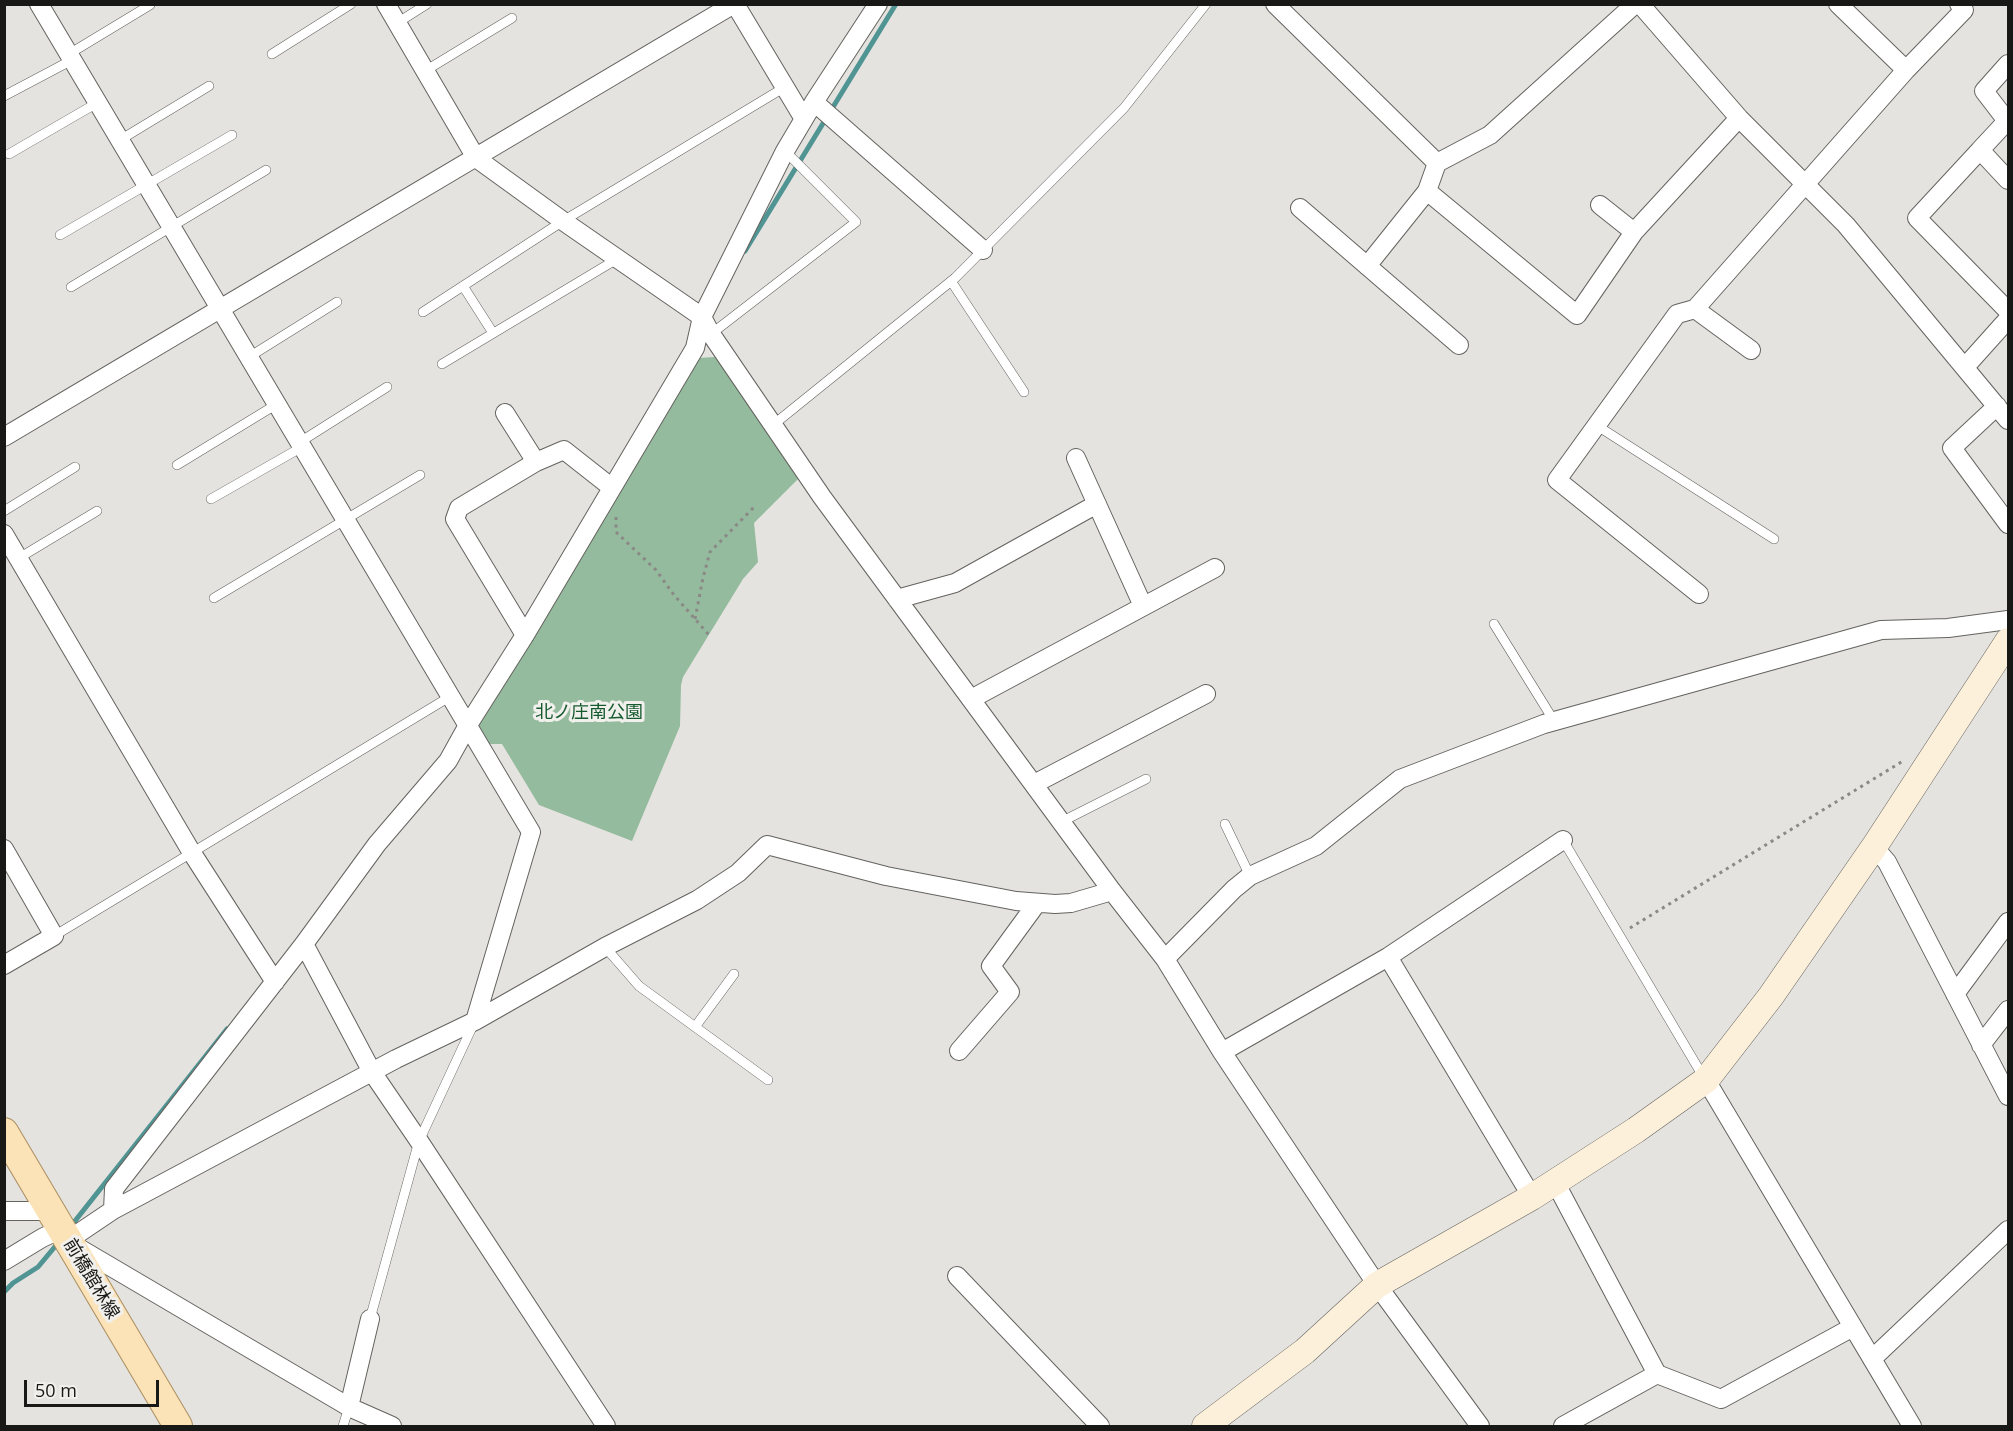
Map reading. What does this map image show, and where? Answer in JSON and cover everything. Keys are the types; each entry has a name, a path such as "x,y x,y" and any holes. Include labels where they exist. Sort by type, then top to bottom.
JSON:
{"main road":[{"name":"前橋館林線","path":"4,1132 178,1426"}],"street":[{"path":"39,4 531,832 475,1020"},
{"path":"386,4 476,158 702,317 711,334 822,497 1112,891 1165,959 1222,1052 1377,1285 1480,1426"},
{"path":"4,438 735,4 804,119"},
{"path":"113,1210 114,1189 304,944 377,844 448,760 695,348 702,317 785,151 878,4"},
{"path":"1275,4 1437,163"},
{"path":"1367,266 1427,190 1437,163 1490,135 1635,4"},
{"path":"1640,4 1739,117 1846,225 2003,413 1952,448 2008,524"},
{"path":"1838,4 1906,70"},
{"path":"1699,594 1557,480 1677,314 1695,309 1906,70 1964,10 1959,4"},
{"path":"2008,64 1984,91 2007,121 1917,218 2008,311"},
{"path":"814,102 983,250"},
{"path":"1427,190 1577,315 1634,232 1739,117"},
{"path":"1980,150 2008,180"},
{"path":"1600,205 1634,232"},
{"path":"1300,208 1459,345"},
{"path":"1695,309 1751,350"},
{"path":"1965,367 2008,319"},
{"path":"506,413 536,462"},
{"path":"525,635 455,519 459,508 536,462 564,450 611,487"},
{"path":"1076,458 1143,606"},
{"path":"897,599 955,583 1097,504"},
{"path":"4,534 192,853 274,982"},
{"path":"971,699 1215,568"},
{"path":"1165,959 1234,889 1250,876 1316,846 1400,779 1554,721 1881,630 1948,628 2008,620"},
{"path":"1205,1426 1305,1351 1377,1285 1532,1197 1636,1130 1706,1080 1771,996 1874,847 2008,640"},
{"path":"1034,784 1206,694"},
{"path":"1222,1052 1388,957 1563,840"},
{"path":"4,1261 60,1227 113,1210 372,1072 475,1020 605,947 697,900 738,873 767,845 921,883 1016,901 1071,903 1112,891"},
{"path":"1874,847 1887,862 2008,1096"},
{"path":"4,849 54,936 4,965"},
{"path":"959,1052 1010,992 991,966 1037,903"},
{"path":"1955,994 2008,922"},
{"path":"304,944 372,1072 606,1426"},
{"path":"1388,957 1532,1197"},
{"path":"1981,1045 2008,1010"},
{"path":"1706,1080 1912,1426"},
{"path":"1555,1182 1657,1374 1720,1399 1853,1327"},
{"path":"4,1211 60,1227 349,1407 392,1426"},
{"path":"1872,1359 2008,1230"},
{"path":"957,1276 1100,1426"},
{"path":"349,1407 370,1319"},
{"path":"1563,1426 1657,1374"}],"lane":[{"path":"272,54 351,4"},
{"path":"397,23 427,4"},
{"path":"773,425 951,281 983,250 1124,108 1206,4"},
{"path":"4,96 70,57 150,5"},
{"path":"425,71 512,18"},
{"path":"120,140 209,86"},
{"path":"423,312 563,221 785,87"},
{"path":"9,154 98,103"},
{"path":"60,235 232,135"},
{"path":"711,334 856,222 785,151"},
{"path":"71,287 266,170"},
{"path":"442,364 617,258"},
{"path":"951,281 1024,392"},
{"path":"463,286 493,333"},
{"path":"249,357 337,302"},
{"path":"211,499 301,444 387,387"},
{"path":"177,465 277,404"},
{"path":"1596,425 1774,538"},
{"path":"4,511 75,467"},
{"path":"214,598 420,475"},
{"path":"19,558 97,511"},
{"path":"1494,624 1554,721"},
{"path":"54,936 451,696"},
{"path":"1061,822 1146,779"},
{"path":"1224,824 1250,876"},
{"path":"1563,840 1706,1080"},
{"path":"605,947 639,986 768,1080"},
{"path":"695,1027 734,974"},
{"path":"370,1319 419,1141 475,1020"},
{"path":"344,1426 349,1407"}],"path":[{"path":"611,487 616,504 616,532 656,570 709,635"},
{"path":"695,619 710,552 756,505"},
{"path":"1621,934 1909,757"}],"green space":[{"name":"北ノ庄南公園","path":"715,357 800,477 754,523 758,562 743,579 683,677 680,726 632,841 539,805 502,744 485,744 478,726 698,358"}],"waterway":[{"path":"745,251 896,4"},
{"path":"71,1226 227,1029"},
{"path":"4,1292 13,1283 38,1267 58,1243"}]}
